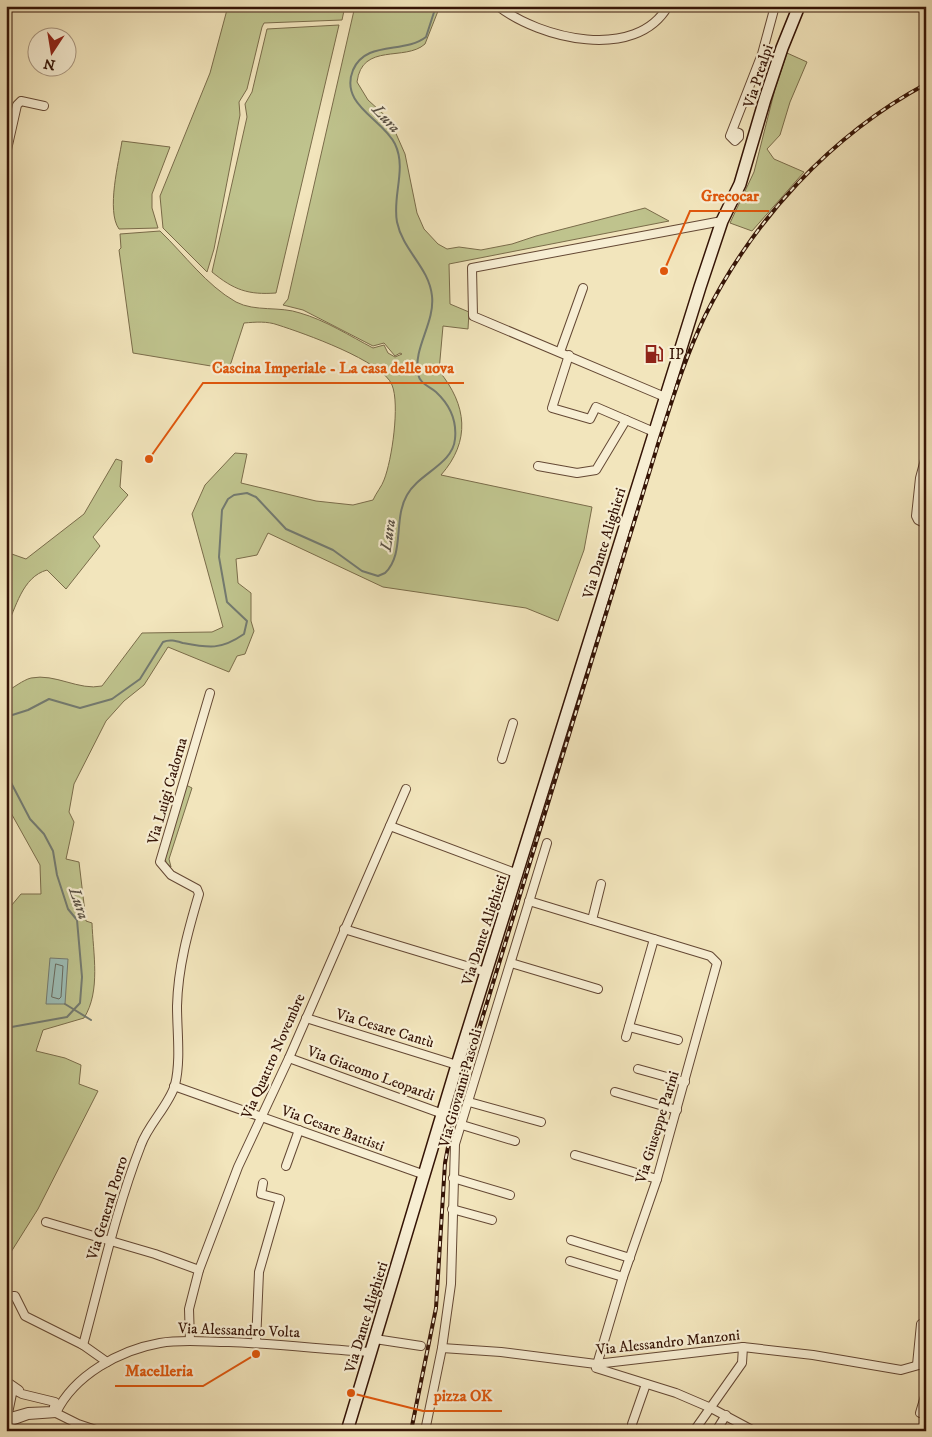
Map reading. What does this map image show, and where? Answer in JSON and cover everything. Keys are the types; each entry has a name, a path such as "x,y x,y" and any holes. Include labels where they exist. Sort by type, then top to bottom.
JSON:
{"street":[{"path":"498,6 528,25 560,35 598,41 635,33 657,22 668,6"},
{"path":"733,131 762,54 775,6"},
{"name":"Via Prealpi","path":"722,221 740,184 776,65 800,6"},
{"path":"6,154 17,105 21,101 44,106"},
{"path":"569,355 552,408 590,419 596,407 626,420 653,436 722,221 472,268 473,316 506,328 560,352 569,355 665,397"},
{"path":"560,352 583,288"},
{"path":"538,466 578,473 596,470 626,420"},
{"name":"Via Dante Alighieri","path":"347,1431 457,1065 653,436"},
{"path":"926,456 920,478 916,516 926,524"},
{"name":"Via Luigi Cadorna","path":"174,1086 179,1043 177,1006 183,949 199,894 197,889 171,874 160,862 210,693"},
{"path":"502,759 513,723"},
{"name":"Via Quattro Novembre","path":"190,1341 189,1309 199,1270 249,1141 289,1058 406,789"},
{"path":"390,826 518,874"},
{"name":"Via Giovanni Pascoli","path":"425,1431 442,1348 451,1284 453,1178 456,1144 547,843"},
{"path":"592,920 602,884"},
{"name":"Via Giuseppe Parini","path":"529,901 710,956 718,963 657,1179 623,1277 596,1364"},
{"path":"344,929 486,972"},
{"path":"626,1037 654,939"},
{"path":"511,962 598,989"},
{"name":"Via Cesare Cantù","path":"306,1018 457,1065"},
{"path":"629,1027 678,1040"},
{"name":"Via Giacomo Leopardi","path":"289,1058 443,1114"},
{"path":"638,1069 685,1082"},
{"name":"Via Cesare Battisti","path":"174,1086 425,1175"},
{"name":"Via General Porro","path":"83,1345 111,1241 141,1143 174,1086"},
{"path":"615,1092 677,1110"},
{"path":"469,1102 541,1122"},
{"path":"462,1125 515,1141"},
{"path":"286,1166 299,1130"},
{"path":"575,1155 657,1179"},
{"path":"453,1178 510,1195"},
{"path":"256,1344 259,1272 280,1199 261,1194 263,1183"},
{"path":"452,1209 492,1220"},
{"path":"46,1222 155,1254 199,1270"},
{"path":"571,1240 630,1258"},
{"path":"570,1261 623,1277"},
{"path":"6,1296 15,1296 25,1316 83,1345 107,1362"},
{"path":"917,1365 921,1324"},
{"path":"375,1339 420,1346"},
{"name":"Via Alessandro Volta","path":"63,1399 83,1380 107,1362 159,1343 190,1341 370,1352"},
{"path":"694,1431 742,1363 743,1347"},
{"name":"Via Alessandro Manzoni","path":"442,1348 501,1352 596,1364 743,1347 813,1355 901,1370 926,1363"},
{"path":"596,1364 596,1368 711,1408 754,1431"},
{"path":"6,1403 9,1383 23,1392 63,1399 55,1412"},
{"path":"632,1424 646,1384"},
{"path":"55,1412 55,1402 22,1394 13,1389 7,1418 28,1412 55,1412 79,1428 99,1431"},
{"path":"920,1413 926,1393"},
{"path":"6,1423 28,1415 55,1412"},
{"path":"716,1431 726,1416"}],"green space":[{"path":"228,6 345,6 342,20 264,23 247,89 239,102 240,115 214,249 207,272 163,228 160,196 210,73"},
{"path":"355,6 440,6 425,44 407,52 375,57 367,62 361,70 357,82 368,100 390,120 405,154 417,213 424,229 438,244 447,249 459,247 481,250 512,244 645,208 669,221 449,264 450,304 469,312 468,329 443,326 439,371 455,397 462,423 457,449 451,462 441,475 592,507 584,550 558,621 526,608 383,587 268,533 257,555 236,559 238,583 251,593 251,621 254,631 245,654 237,656 229,672 168,647 144,685 124,701 106,721 74,784 69,812 74,822 66,859 79,862 86,921 92,923 95,972 93,996 84,1018 43,1030 36,1051 65,1058 81,1065 79,1084 98,1091 38,1209 6,1260 6,912 21,894 41,894 40,865 6,804 6,692 21,682 40,677 85,686 102,686 142,633 212,632 223,627 192,514 205,485 235,453 247,454 241,483 316,501 353,505 373,500 382,485 390,459 394,432 394,394 392,385 386,376 359,358 341,349 274,324 261,322 244,323 229,369 133,353 119,250 121,248 120,234 160,231 205,278 236,302 251,307 300,313 328,324 373,348 384,345 388,353 395,357 402,354 400,353 395,356 384,343 373,346 303,310 283,305 288,299"},
{"path":"339,25 276,293 257,293 242,290 227,283 212,272 247,117 245,104 252,92 267,29"},
{"path":"787,53 807,62 790,102 780,135 767,149 774,159 804,172 752,231 730,223 754,172 775,89"},
{"path":"122,141 170,147 152,194 152,208 158,228 119,229 115,221 113,199"},
{"path":"116,459 122,461 120,487 128,495 93,537 100,546 66,589 47,570 31,579 21,594 6,628 6,552 26,559 84,514"},
{"path":"186,785 192,788 169,859 171,867 166,863 165,856"}],"water":[{"path":"50,958 68,959 65,1004 46,1004"}],"waterway":[{"name":"Lura","path":"6,717 28,710 49,699 80,708 112,699 140,679 163,642 173,641 208,647 228,643 244,634 247,621 227,602 219,557 222,510 228,499 234,495 247,493 256,497 286,529 333,550 362,571 378,576 385,573 391,565 397,546 400,515 407,495 419,481 442,462 453,448 455,425 452,413 445,402 436,392 423,383 418,374 418,355 430,316 432,296 426,276 405,242 397,222 396,202 400,173 398,153 389,135 357,102 352,93 350,82 353,70 359,61 367,55 376,51 417,42 426,37 436,6"},
{"name":"Lura","path":"6,773 30,819 44,834 53,851 57,875 68,909 77,920 82,977 80,1003 67,1017 6,1028"},
{"name":"Lura","path":"65,1004 91,1020"}],"railway":[{"path":"411,1431 436,1308 445,1163 456,1104 658,444 685,363 705,316 724,281 746,246 771,214 798,183 858,128 926,84"}],"place":[{"name":"Grecocar","path":"664,271"},
{"name":"IP","path":"654,354"},
{"name":"Cascina Imperiale - La casa delle uova","path":"149,459"},
{"name":"Macelleria","path":"256,1354"},
{"name":"pizza OK","path":"351,1393"}]}
